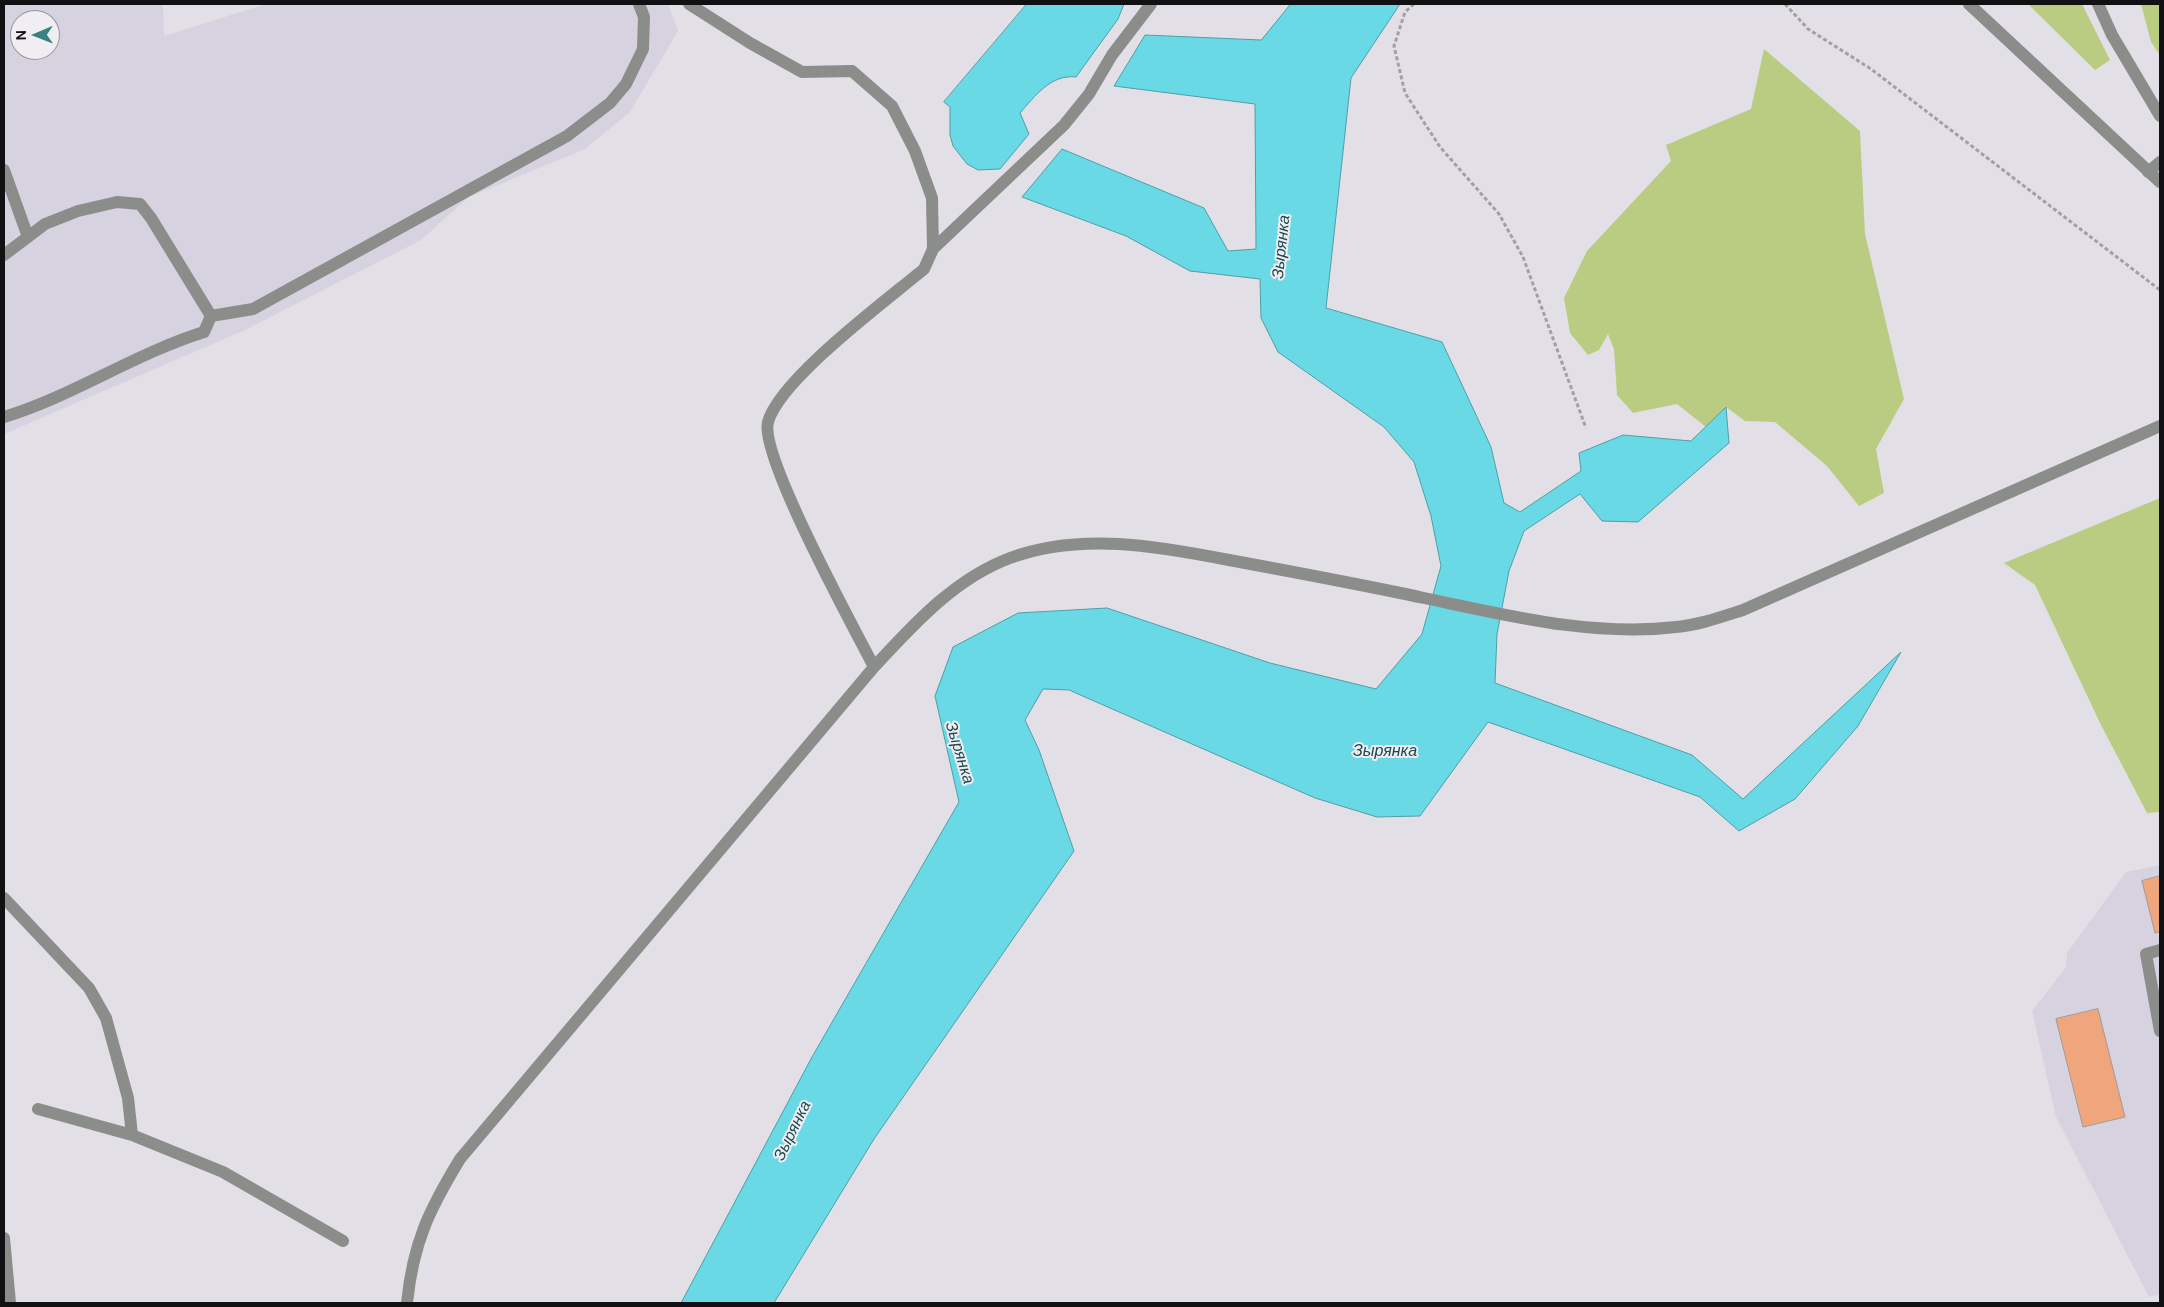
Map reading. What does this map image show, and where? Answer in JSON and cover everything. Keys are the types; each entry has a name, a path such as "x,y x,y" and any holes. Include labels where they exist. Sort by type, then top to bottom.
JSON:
{"street":[{"path":"211,316 253,309 567,136 610,103 626,84 644,49 644,17 639,4"},
{"path":"689,4 750,43 802,72 852,71 892,106 915,151 932,198 933,249"},
{"path":"874,667 781,481 770,446 768,423 778,401 813,362 924,269 933,249 1064,125 1089,94 1112,55 1151,4"},
{"path":"1969,4 2160,182"},
{"path":"2098,4 2112,35 2160,116"},
{"path":"2148,172 2160,162"},
{"path":"4,170 28,237"},
{"path":"4,255 44,224 78,211 117,202 140,204 152,218 211,316"},
{"path":"4,417 39,406 136,359 204,332 211,316"},
{"path":"407,1303 415,1250 432,1205 460,1159 874,667 940,600 982,572 1007,559 1039,548 1067,544 1122,544 1176,550 1373,587 1541,622 1606,630 1670,628 1707,622 1743,610 2160,426"},
{"path":"4,898 89,988 106,1018 128,1098 132,1134"},
{"path":"2160,950 2146,954 2160,1030"},
{"path":"38,1109 132,1134 223,1172 343,1241"},
{"path":"4,1238 10,1303"}],"path":[{"path":"1414,4 1405,12 1394,46 1405,94 1440,147 1498,214 1523,257 1586,428"},
{"path":"1785,4 1808,30 1871,69 2160,290"}],"shaded area":[{"path":"4,4 163,4 164,36 266,4 668,4 678,31 630,112 585,149 469,197 421,240 245,330 4,434"},
{"path":"2160,865 2160,1294 2149,1297 2056,1117 2032,1011 2066,967 2067,953 2126,872"}],"green space":[{"path":"2028,4 2082,4 2110,60 2095,70"},
{"path":"2141,4 2160,4 2160,55 2151,42"},
{"path":"1764,49 1860,131 1865,234 1904,399 1876,449 1884,493 1859,506 1827,466 1775,422 1745,421 1726,407 1706,427 1677,404 1633,413 1617,395 1614,349 1608,334 1599,350 1588,355 1570,333 1564,298 1587,251 1671,161 1666,145 1751,109"},
{"path":"2160,498 2160,812 2147,813 2100,723 2035,585 2004,563"}],"water":[{"path":"1027,4 1124,4 1118,19 1076,77 1067,77 1051,83 1038,93 1020,113 1029,134 1000,169 978,170 967,164 953,146 950,135 950,107 944,102"},
{"name":"Зырянка","path":"1291,4 1400,4 1351,78 1326,308 1442,342 1491,447 1504,503 1520,512 1581,471 1579,453 1623,435 1691,441 1726,407 1729,443 1638,522 1602,521 1580,494 1524,531 1509,571 1497,634 1495,683 1692,755 1743,799 1901,652 1858,726 1795,799 1739,831 1700,797 1488,722 1420,816 1377,817 1315,798 1069,690 1043,689 1025,720 1039,750 1074,851 874,1139 774,1303 681,1303 812,1057 959,802 935,696 953,647 1018,613 1107,608 1270,663 1376,689 1422,634 1441,566 1431,516 1414,462 1384,427 1278,352 1261,318 1260,279 1190,271 1126,236 1022,197 1062,149 1204,208 1228,251 1256,249 1255,104 1114,86 1145,35 1261,40"}],"building":[{"path":"2160,876 2160,932 2155,933 2142,881"},
{"path":"2098,1009 2125,1117 2083,1127 2056,1019"}]}
